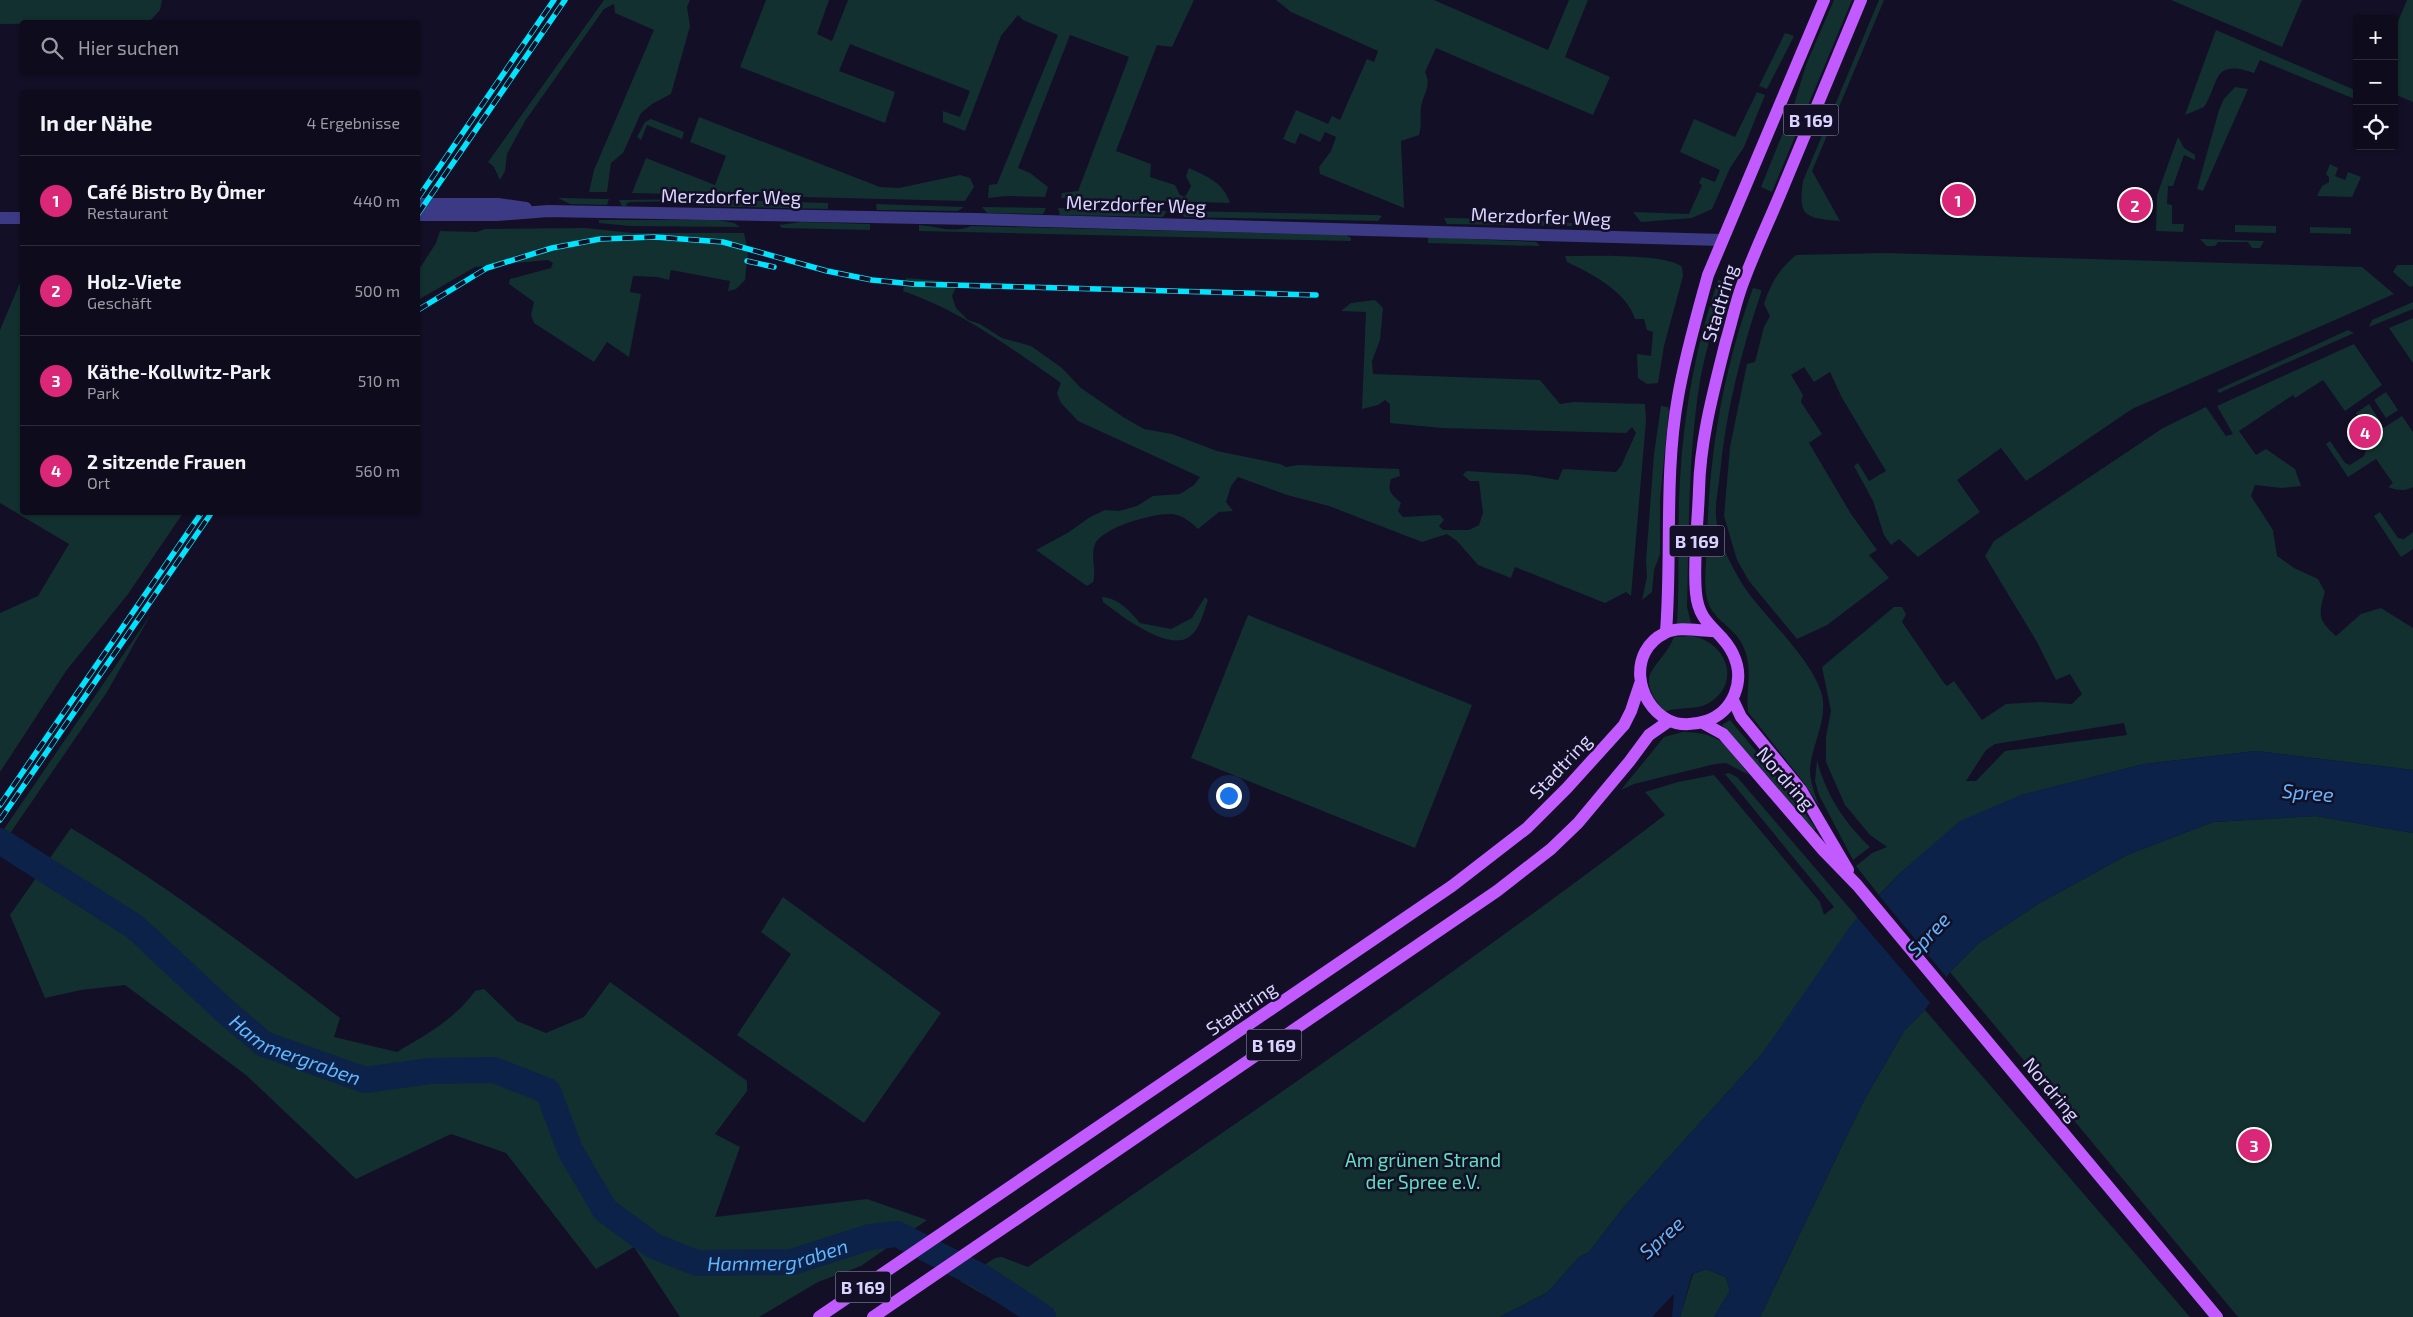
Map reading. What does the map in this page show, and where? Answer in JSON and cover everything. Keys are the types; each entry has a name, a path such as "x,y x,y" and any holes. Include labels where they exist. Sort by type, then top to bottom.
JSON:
{"main road":[{"name":"Stadtring","path":"819,1317 1444,892 1527,828 1567,788 1624,725 1640,684 1640,670 1645,652 1655,640 1666,632 1670,478 1678,398 1706,283 1722,240 1824,0"},
{"name":"Stadtring","path":"1733,700 1737,688 1738,673 1734,655 1725,640 1713,632 1701,614 1696,594 1699,481 1715,384 1743,282 1861,0"},
{"path":"1666,632 1713,632"},
{"path":"1640,684 1651,708 1669,721 1685,725 1721,716 1733,700"},
{"name":"Nordring","path":"1733,700 1741,717 1801,790 1857,885"},
{"name":"B 169","path":"873,1317 1498,891 1551,849 1629,762 1649,734 1669,721"},
{"name":"Nordring","path":"1703,722 1723,734 1823,850 1857,885 2217,1317"}],"street":[{"name":"Merzdorfer Weg","path":"420,204 498,204 548,211"},
{"name":"Merzdorfer Weg","path":"420,215 497,215 548,211 975,218 1722,240"},
{"path":"0,218 20,218"}],"green space":[{"path":"0,0 162,0 160,10 151,20 20,20 20,24 0,24"},
{"path":"604,0 690,0 687,7 690,26 671,94 652,104 641,113 623,153 611,163 607,192 589,192 594,170 654,30 615,13 614,4 604,9 525,121 507,154 505,171 500,180 494,167 488,162"},
{"path":"766,0 829,0 817,34 832,41 848,0 1194,0 1172,47 1157,45 1116,151 1151,164 1150,177 1175,185 1180,195 1185,197 1191,186 1186,176 1189,168 1208,177 1219,185 1230,203 1061,198 1062,193 1078,191 1129,57 1070,35 1018,168 1030,173 1048,187 1045,197 1006,196 988,198 989,185 997,184 1058,35 1023,20 1018,15 1001,36 965,131 943,122 943,111 960,117 970,91 850,44 839,71 895,92 885,123 740,67"},
{"path":"1276,0 1434,0 1548,50 1569,0 1588,0 1565,57 1610,77 1593,115 1436,48 1425,72 1428,82 1421,107 1419,135 1401,141 1404,208 1320,174 1319,167 1331,151 1336,137 1325,132 1320,142 1300,133 1295,144 1283,139 1296,110 1328,124 1332,116 1340,120 1367,59 1374,62 1378,51 1291,12"},
{"path":"1834,0 1852,0 1772,192 1761,187 1793,108 1806,65"},
{"path":"1879,0 1884,0 1812,171 1840,221 1812,217 1803,209 1803,181"},
{"path":"2171,0 2302,0 2282,47"},
{"path":"2407,0 2413,0 2413,102 2398,96 2398,21"},
{"path":"2216,30 2353,89 2353,98 2260,60 2254,73 2240,69 2224,71 2219,75 2204,107 2185,115"},
{"path":"1785,33 1794,36 1767,89 1759,86"},
{"path":"2235,87 2248,89 2203,191 2197,189 2219,110 2224,99"},
{"path":"1757,92 1765,95 1744,147 1730,168 1712,209 1692,218 1641,222 1633,212 1689,214 1702,185 1699,183 1702,177 1715,182 1720,170 1680,152 1694,119 1735,137"},
{"path":"699,117 880,187 899,188 960,175 970,178 974,187 965,201 632,193 646,158 715,185 726,156 690,142"},
{"path":"651,119 684,132 682,139 647,125 641,140 637,137 645,122"},
{"path":"2178,137 2184,148 2195,155 2195,160 2184,155 2173,186 2168,186 2167,204 2172,205 2172,224 2184,224 2183,232 2156,231 2157,195"},
{"path":"2330,164 2338,168 2335,176 2345,180 2348,172 2361,177 2352,197 2317,196 2322,186 2329,182 2329,177 2326,174"},
{"path":"558,198 609,199 607,205 570,204"},
{"path":"693,199 828,203 828,209 698,206 692,201 630,202 626,204 627,206 622,206 619,200"},
{"path":"876,204 964,207 958,211 877,210"},
{"path":"982,207 1046,208 1043,214 987,213"},
{"path":"1058,208 1167,211 1163,217 1060,215"},
{"path":"1180,211 1382,216 1378,221 1184,217"},
{"path":"1444,218 1516,219 1572,223 1572,226 1447,224"},
{"path":"599,220 717,220 734,223 740,227 630,226 599,223"},
{"path":"801,222 870,224 870,230 782,228 779,225"},
{"path":"919,225 951,229 971,226 1346,235 1351,238 1351,241 919,231"},
{"path":"2235,225 2276,226 2276,233 2235,232"},
{"path":"2310,227 2351,228 2351,234 2310,233"},
{"path":"585,228 633,233 744,233 748,251 745,280 736,289 728,291 730,281 671,270 669,280 657,277 633,276 630,292 641,294 629,357 607,342 594,362 534,323 531,315 534,302 509,284 510,279 551,268 553,263 548,260 475,267 420,299 420,268 436,243 440,231 477,232 485,229"},
{"path":"1428,237 1536,242 1540,246 1428,243"},
{"path":"2200,239 2264,241 2260,248 2252,248 2248,242 2218,242 2215,246 2207,246"},
{"path":"1885,253 2362,267 2394,294 2132,409 2026,481 2001,448 1957,480 1980,512 1918,557 1899,539 1891,545 1884,535 1873,501 1854,466 1858,463 1869,481 1886,471 1842,398 1830,372 1814,382 1804,367 1791,375 1803,395 1801,402 1822,434 1809,443 1851,514 1877,550 1869,555 1889,578 1827,625 1797,639 1749,581 1737,560 1724,516 1730,447 1747,364 1755,362 1764,327 1770,316 1764,304 1769,290 1780,271 1796,255"},
{"path":"1565,256 1644,257 1661,259 1682,267 1683,276 1664,346 1658,383 1647,384 1638,378 1637,354 1651,356 1653,332 1647,330 1644,319 1635,319 1631,309 1616,292 1607,284 1567,262"},
{"path":"2397,265 2413,265 2413,286 2410,287 2393,272"},
{"path":"906,278 955,282 956,287 952,296 956,308 968,320 980,324 1002,338 1031,346 1062,368 1081,388 1144,429 1172,434 1217,451 1280,464 1286,467 1298,465 1399,469 1400,476 1391,479 1390,487 1391,493 1401,503 1398,511 1403,517 1440,515 1444,520 1439,526 1443,530 1469,530 1479,525 1483,513 1479,481 1470,481 1463,475 1466,471 1529,475 1558,480 1563,469 1616,472 1621,466 1636,433 1632,427 1626,433 1442,428 1390,423 1390,404 1385,400 1378,405 1362,409 1366,312 1341,311 1351,303 1375,300 1383,308 1380,340 1372,361 1373,374 1540,380 1560,404 1574,402 1645,404 1646,421 1631,596 1626,592 1605,603 1515,567 1511,578 1478,565 1457,541 1447,534 1422,542 1329,506 1287,495 1238,477 1231,486 1226,502 1233,511 1219,512 1198,529 1186,519 1172,514 1164,514 1129,522 1108,532 1095,544 1093,554 1094,577 1093,582 1087,586 1036,550 1105,510 1119,511 1137,506 1153,496 1180,494 1194,485 1200,477 1078,421 1061,403 1057,393 1061,383 985,331 945,309 903,291"},
{"path":"1718,280 1727,282 1727,284 1706,352 1698,394 1692,447 1687,607 1691,623 1677,624 1679,497 1685,428 1697,353"},
{"path":"20,283 20,515 0,503 0,330"},
{"path":"1753,288 1761,290 1761,293 1747,337 1730,404 1717,499 1717,525 1731,564 1742,583 1810,669 1822,695 1823,714 1810,770 1819,806 1804,783 1748,712 1749,669 1745,651 1737,636 1717,617 1709,605 1706,591 1708,509 1715,444 1733,350"},
{"path":"2413,302 2413,309 2369,327 2372,320"},
{"path":"2413,318 2413,363 2389,328"},
{"path":"2348,330 2354,333 2219,393 2217,390"},
{"path":"2354,344 2382,385 2345,411 2323,380 2295,398 2293,395 2239,431 2256,455 2266,449 2295,469 2301,486 2282,488 2255,485 2251,496 2273,530 2277,556 2294,568 2318,579 2325,592 2321,606 2321,617 2326,626 2336,636 2361,614 2381,608 2413,628 2413,770 2256,751 2144,764 2021,795 1901,872 1879,895 1856,866 1872,853 1887,847 1870,835 1845,805 1826,762 1826,737 1831,711 1822,667 1894,607 1902,607 1906,614 1902,622 1944,683 1947,686 1954,681 1982,720 2006,704 2040,702 2072,704 2082,694 2070,674 2056,680 2037,642 1985,556 1994,541 2163,428 2206,407 2226,436 2233,434 2217,406","holes":["2124,723 2127,735 2005,751 1976,781 1966,781 1986,750 1995,744"]},
{"path":"2386,392 2398,410 2386,418 2374,400"},
{"path":"2369,404 2380,421 2367,429 2356,413"},
{"path":"1661,406 1668,407 1669,410 1660,499 1660,554 1654,570 1652,592 1642,600 1647,577 1646,561 1654,454"},
{"path":"2402,416 2413,432 2413,487 2407,490 2400,490 2388,487 2393,483 2376,459 2348,477 2326,444 2330,441 2345,463 2350,465 2364,456 2366,450 2361,442"},
{"path":"2380,512 2398,538 2404,539 2413,532 2413,549 2401,557 2374,516"},
{"path":"20,515 182,515 128,594 66,671 0,772 0,613 38,596 69,544"},
{"path":"1102,597 1118,603 1128,610 1140,623 1171,629 1192,618 1205,597 1208,600 1201,620 1193,634 1180,640 1169,640 1132,623 1103,602"},
{"path":"151,614 107,692 0,848 0,835"},
{"path":"1248,615 1472,705 1415,848 1191,758"},
{"path":"1691,636 1703,639 1721,654 1726,664 1725,685 1719,695 1709,703 1692,708 1664,712 1650,687 1649,679 1651,672 1668,649 1674,637"},
{"path":"1730,720 1795,798 1816,829 1812,833 1722,725"},
{"path":"1683,732 1697,733 1716,738 1729,749 1749,775 1726,763 1715,764 1634,784 1621,790 1664,737"},
{"path":"1817,760 1825,785 1837,807 1852,828 1870,847 1853,860 1819,795 1815,781"},
{"name":"Am grünen Strand der Spree e.V.","path":"1729,773 1737,777 1858,918 1762,1054 1623,1208 1589,1252 1579,1257 1548,1292 1500,1317 1023,1317 960,1281 995,1258 1002,1257 1028,1267 1429,988 1665,815 1645,792 1678,782 1714,775 1820,902 1824,915 1834,907 1725,774"},
{"path":"2316,816 2413,833 2413,1317 2238,1317 1950,972 1979,943 2038,904 2127,855 2213,822"},
{"path":"71,828 141,872 242,943 340,1018 334,1037 397,1052 449,1018 475,991 484,989 517,1021 546,1033 584,1017 610,982 747,1081 747,1091 715,1134 740,1147 715,1217 867,1199 927,1220 861,1266 818,1282 759,1317 680,1317 634,1247 596,1269 506,1153 451,1134 356,1179 246,1075 125,985 81,990 45,998 10,915"},
{"path":"783,897 941,1013 864,1123 737,1035 791,954 761,932"},
{"path":"1925,1010 2190,1317 1760,1317 1862,1104 1904,1031"},
{"path":"1706,1269 1726,1277 1730,1291 1714,1317 1680,1317 1693,1274"}],"water":[{"name":"Spree","path":"2256,751 2413,770 2413,833 2316,816 2213,822 2127,855 2038,904 1979,943 1950,972 1925,1010 1904,1031 1862,1104 1760,1317 1714,1317 1730,1291 1726,1277 1706,1269 1692,1274 1680,1317 1672,1317 1674,1294 1652,1317 1500,1317 1548,1292 1579,1257 1589,1252 1623,1208 1762,1054 1851,925 1901,872 1960,821 2021,795 2144,764"}],"pier":[{"path":"1877,893 1948,979 1932,1005 1856,916"}],"waterway":[{"name":"Hammergraben","path":"0,841 135,927 226,1012 264,1044 365,1080 430,1071 494,1070 548,1091 570,1150 605,1210 654,1246 697,1263 792,1262 870,1237 897,1234 982,1277 1043,1317"}],"railway":[{"path":"420,195 554,0"},
{"path":"420,211 565,0"},
{"path":"420,309 487,268 552,248 600,239 655,237 723,242 827,271 872,280 913,284 1316,295"},
{"path":"747,261 774,267"},
{"path":"0,805 200,515"},
{"path":"0,820 210,515"}],"place":[{"name":"Café Bistro By Ömer","path":"1958,200"},
{"name":"Holz-Viete","path":"2135,205"},
{"name":"2 sitzende Frauen","path":"2365,432"},
{"name":"Käthe-Kollwitz-Park","path":"2254,1145"}]}
